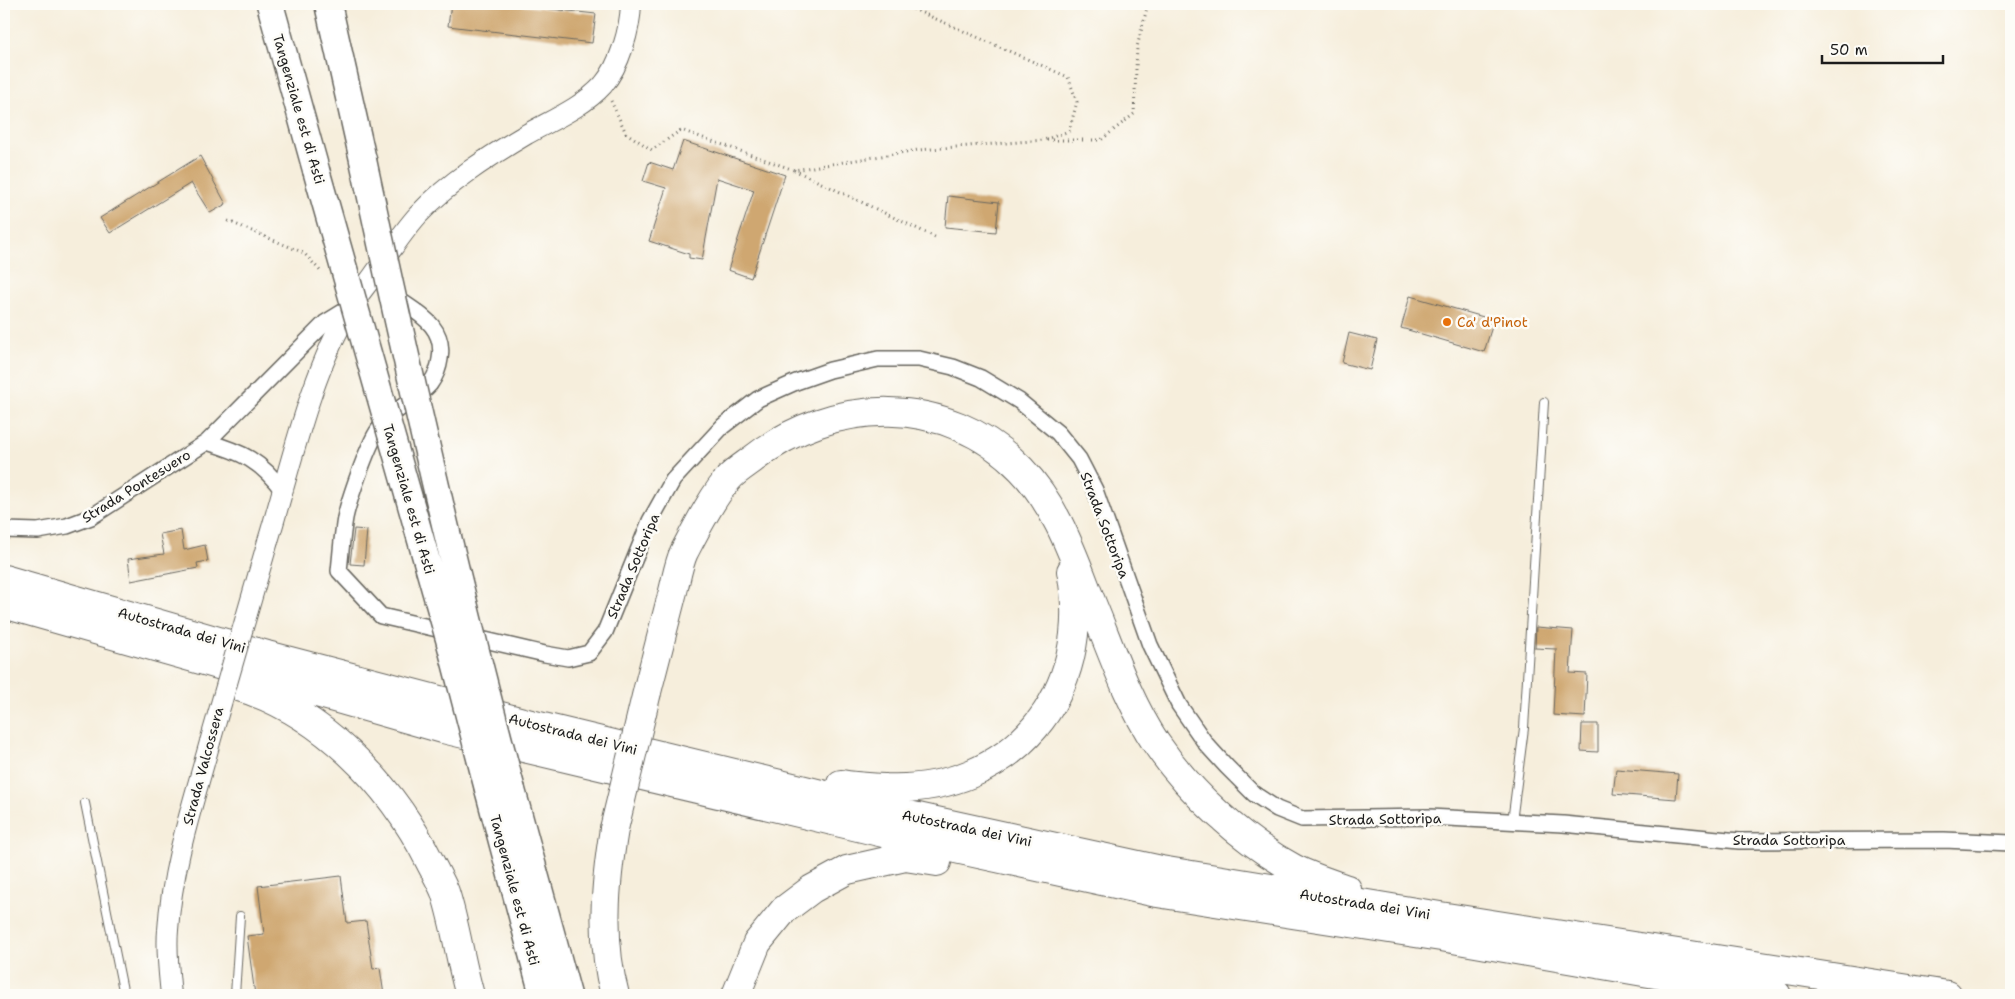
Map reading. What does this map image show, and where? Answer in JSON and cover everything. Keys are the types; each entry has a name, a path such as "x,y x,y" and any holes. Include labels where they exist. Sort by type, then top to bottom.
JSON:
{"highway":[{"name":"Tangenziale est di Asti","path":"270,4 449,639 568,995"},
{"name":"Tangenziale est di Asti","path":"328,4 419,419 472,641 500,790 543,995"},
{"path":"615,995 606,926 606,877 614,829 682,556 730,477 771,445 810,424 860,412 903,411 944,420 982,438 1020,468 1045,499 1063,530 1121,677 1155,742 1189,785 1227,820 1264,849 1297,870 1346,889 1775,959 1912,989"},
{"path":"531,724 574,720 853,787 905,789 948,782 982,771 1020,744 1047,713 1066,675 1074,634 1074,584 1063,530"},
{"name":"Autostrada dei Vini","path":"4,579 267,655 531,724 900,813 1161,870 1440,916 1948,995"},
{"name":"Autostrada dei Vini","path":"4,604 443,728 896,836 1157,893 1442,937 1777,995"},
{"path":"4,616 12,621 245,688 285,707 325,732 359,763 394,802 420,843 444,890 456,932 470,995"},
{"path":"736,995 757,943 784,910 812,889 847,870 905,857 1029,878 1157,893"}],"street":[{"name":"Strada Valcossera","path":"171,995 167,932 170,900 177,863 210,742 303,424 322,370 351,307 419,214 455,182 492,155 587,98 603,84 614,68 621,49 631,4"},
{"name":"Strada Sottoripa","path":"373,276 386,291 425,316 436,330 441,347 439,367 430,384 388,417 376,432 345,516 339,571 382,616 545,654 568,658 589,653 606,632 650,521 673,480 722,426 758,399 813,376 878,359 919,359 954,367 981,378 1019,401 1058,433 1079,460 1095,490 1150,645 1179,705 1206,744 1254,794 1277,808 1302,819 1429,817 1740,841 1944,840 2011,843"},
{"name":"Strada Pontesuero","path":"4,530 38,531 67,526 91,516 207,442 325,323 351,307"},
{"path":"207,442 231,449 255,460 270,474 283,491"}],"lane":[{"path":"1512,822 1524,728 1544,402"},
{"path":"85,803 124,995"},
{"path":"235,995 240,916"}],"path":[{"path":"902,4 1068,77 1077,102 1069,131 1044,140"},
{"path":"794,170 918,150 1044,140 1101,140 1134,114 1137,47 1148,4"},
{"path":"603,84 626,133 652,150 681,130 794,170 937,238"},
{"path":"228,221 304,254 323,274"}],"building":[{"path":"451,4 506,4 596,14 592,43 448,26"},
{"path":"683,141 785,175 751,278 728,270 754,190 717,178 702,260 689,258 689,254 649,241 666,188 643,181 649,162 673,170"},
{"path":"200,156 226,204 210,213 191,183 110,233 100,218"},
{"path":"948,196 999,202 996,232 945,227"},
{"path":"1410,296 1494,320 1484,352 1401,328"},
{"path":"1349,333 1377,340 1370,370 1342,363"},
{"path":"354,529 367,530 364,565 350,564"},
{"path":"181,530 184,550 205,545 208,561 197,563 198,568 131,581 128,559 164,554 160,534"},
{"path":"1536,627 1573,630 1570,673 1587,674 1585,717 1553,715 1556,649 1535,648"},
{"path":"1582,724 1598,724 1598,752 1581,751"},
{"path":"1616,769 1678,774 1676,799 1613,794"},
{"path":"341,876 347,923 366,921 373,969 380,968 384,995 255,995 247,936 264,934 258,886"}],"place":[{"name":"Ca' d'Pinot","path":"1447,322"}]}
